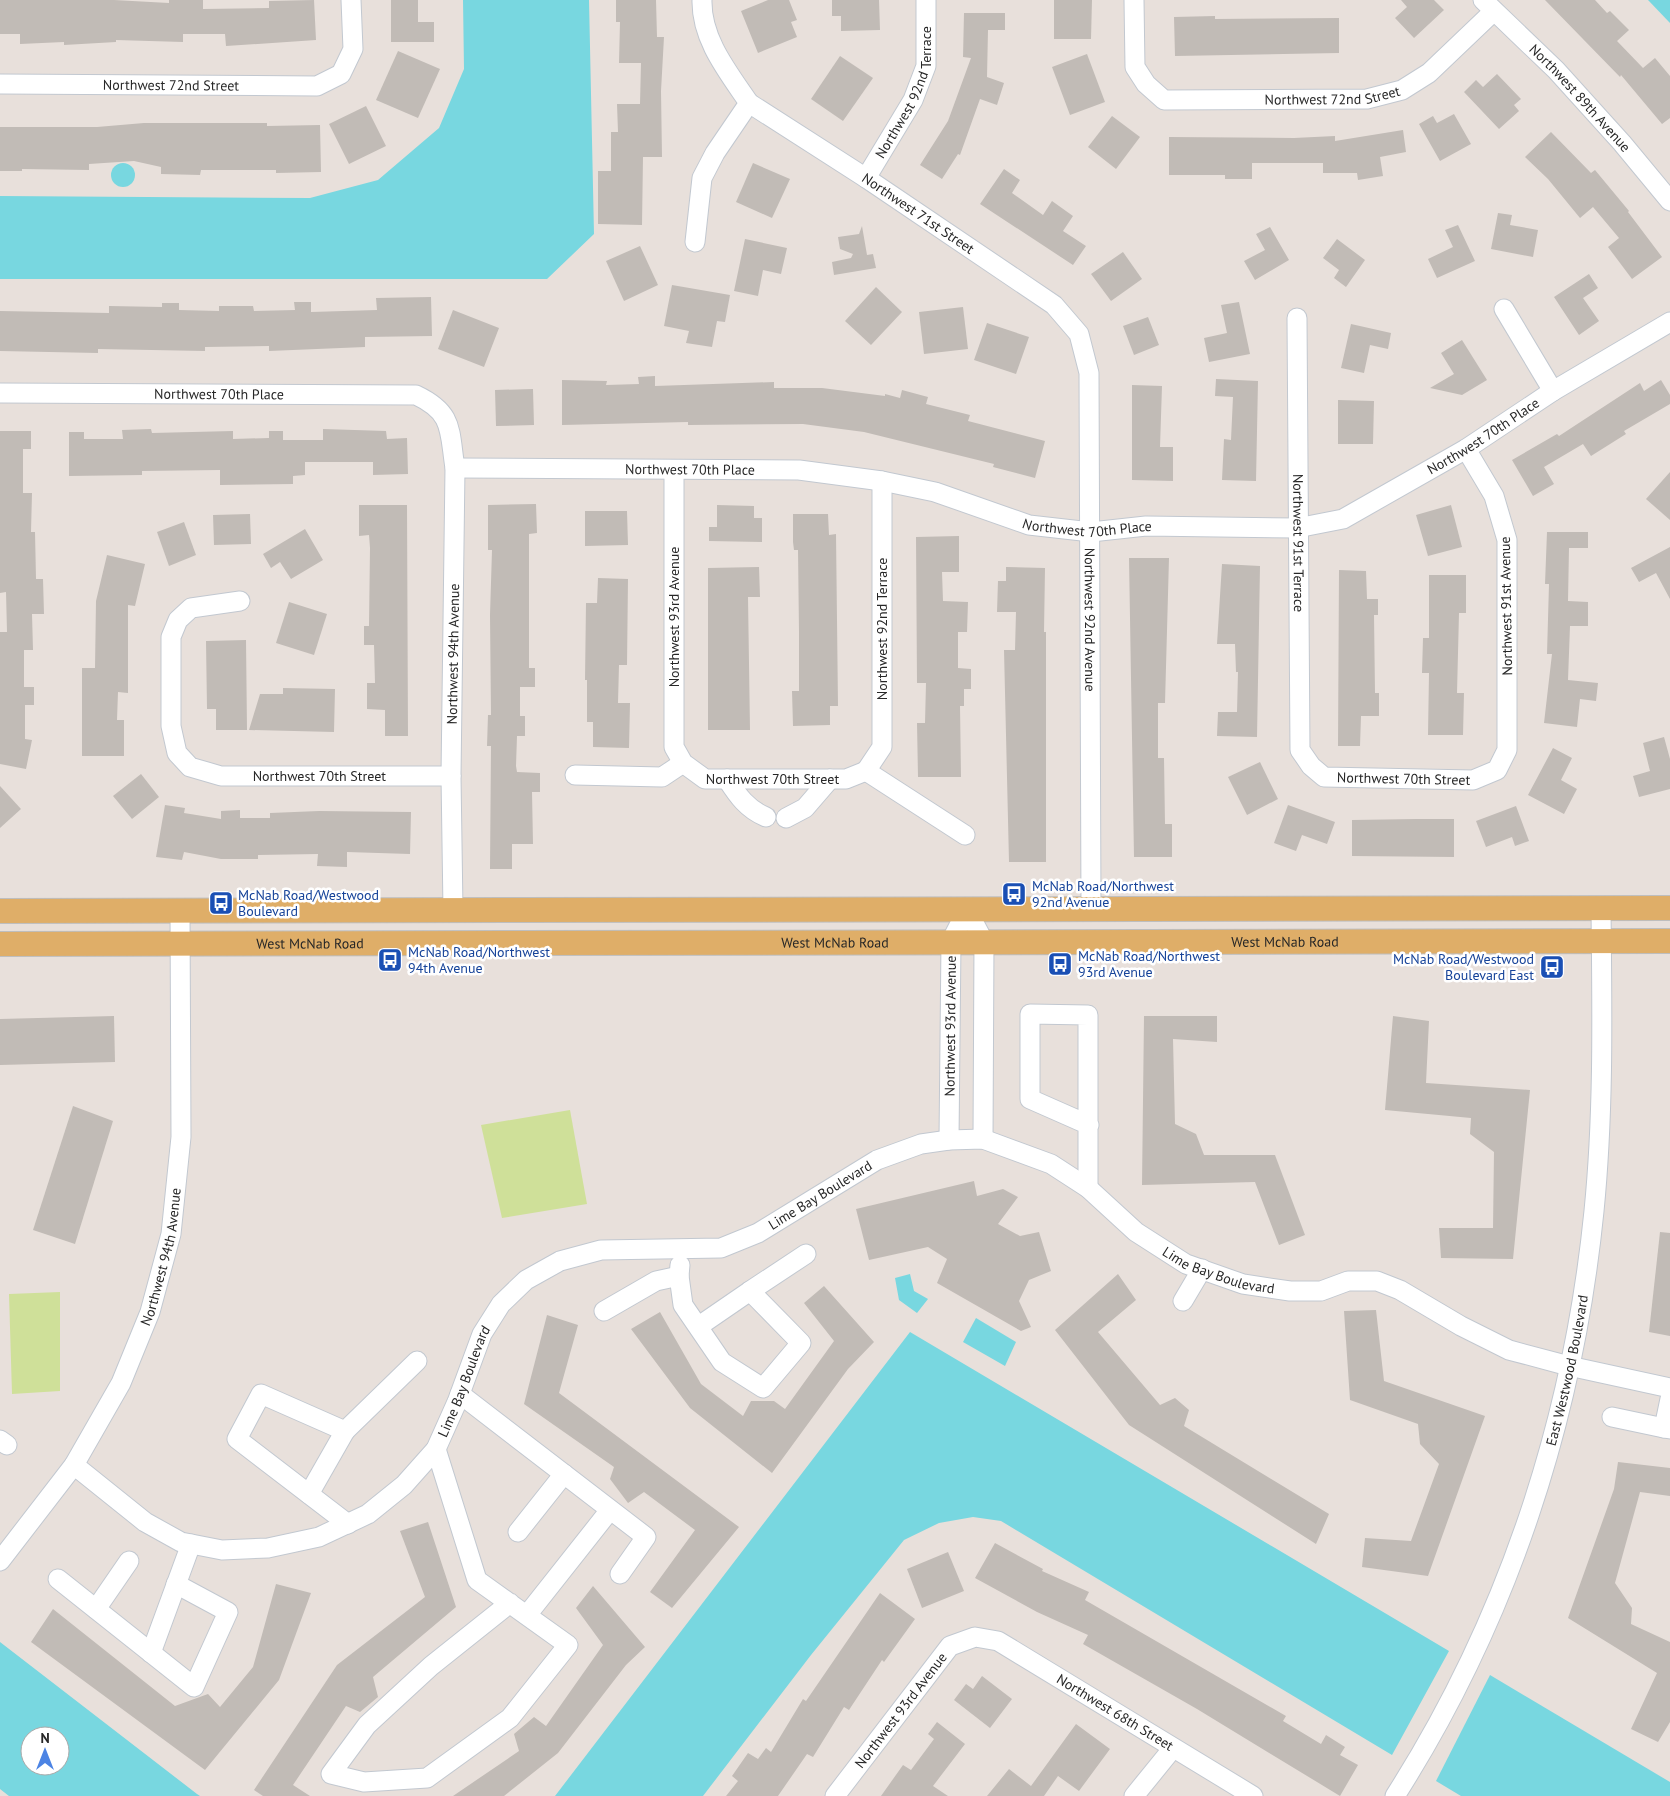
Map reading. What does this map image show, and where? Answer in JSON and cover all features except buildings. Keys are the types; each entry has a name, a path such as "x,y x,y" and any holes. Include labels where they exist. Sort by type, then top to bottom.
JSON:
{"main road":[{"path":"0,911 1670,908"},
{"name":"West McNab Road","path":"0,944 181,942 1670,941"}],"street":[{"name":"Northwest 72nd Street","path":"0,84 318,86 341,74 353,50 351,0"},
{"path":"695,242 702,178 715,153 749,104 715,52 702,13 702,0"},
{"name":"Northwest 92nd Terrace","path":"866,178 913,100 926,66 926,0"},
{"name":"Northwest 72nd Street","path":"1134,0 1135,67 1146,84 1164,100 1366,99 1402,90 1430,73 1489,6"},
{"name":"Northwest 89th Avenue","path":"1489,6 1556,70 1622,143 1670,201"},
{"name":"Northwest 71st Street","path":"749,104 866,178 1054,305 1079,334"},
{"path":"1504,309 1553,391"},
{"name":"Northwest 91st Terrace","path":"1297,318 1300,750 1311,766"},
{"name":"Northwest 70th Place","path":"455,468 798,470 882,481 935,492 1029,525 1091,532 1146,526 1297,528 1343,519 1466,449 1553,391 1670,322"},
{"name":"Northwest 92nd Avenue","path":"1079,334 1089,373 1091,908"},
{"name":"Northwest 70th Place","path":"0,393 416,395 435,404"},
{"name":"Northwest 94th Avenue","path":"435,404 448,422 455,468 451,776 453,910"},
{"name":"Northwest 91st Avenue","path":"1466,449 1494,496 1507,540 1507,750 1497,770"},
{"name":"Northwest 93rd Avenue","path":"674,470 674,747 683,763"},
{"name":"Northwest 92nd Terrace","path":"866,771 882,747 882,481"},
{"name":"Northwest 70th Street","path":"240,601 191,608 178,620 171,637 171,726 177,752 190,767 221,776 451,776"},
{"path":"574,775 662,777 683,763"},
{"name":"Northwest 70th Street","path":"683,763 705,779 846,779 866,771"},
{"name":"Northwest 70th Street","path":"1311,766 1324,777 1344,778 1474,780 1497,770"},
{"path":"866,771 965,835"},
{"path":"727,779 742,803 753,812 766,818"},
{"path":"786,818 805,808 830,779"},
{"name":"East Westwood Boulevard","path":"1396,1796 1468,1668 1513,1563 1549,1458 1584,1296 1594,1210 1600,1122 1601,908"},
{"name":"Northwest 94th Avenue","path":"0,1561 74,1465 121,1383 150,1312 171,1234 181,1137 180,910"},
{"path":"967,910 984,942 983,1139"},
{"name":"Northwest 93rd Avenue","path":"949,1140 951,942 967,910"},
{"path":"1088,1188 1089,1125 1088,1015 1030,1014 1030,1099 1089,1125"},
{"name":"Lime Bay Boulevard","path":"74,1465 145,1522 181,1542 222,1550 268,1548 319,1537 368,1514 404,1485 436,1449 460,1394 482,1334 501,1304 526,1280 560,1261 601,1250 721,1248 758,1233 877,1160 921,1144 949,1140 983,1139 1051,1164 1088,1188 1136,1232 1186,1264 1244,1284 1290,1291 1321,1291 1348,1281 1377,1281 1400,1290 1461,1326 1509,1350 1569,1366 1670,1388"},
{"path":"682,1249 679,1276 683,1305 722,1362 763,1388 801,1344 750,1291"},
{"path":"699,1326 806,1254"},
{"path":"1183,1301 1202,1269"},
{"path":"604,1311 656,1281 679,1276"},
{"path":"309,1494 344,1431 417,1361"},
{"path":"344,1431 261,1394 236,1439 348,1524"},
{"path":"460,1394 646,1537 620,1574"},
{"path":"1612,1417 1667,1429 1670,1399"},
{"path":"436,1449 478,1580 527,1615 568,1645 510,1718 427,1778 364,1782 331,1774 367,1726 431,1666 510,1603"},
{"path":"518,1532 564,1474"},
{"path":"527,1615 610,1510"},
{"path":"151,1653 191,1544"},
{"path":"96,1609 129,1561"},
{"path":"58,1579 194,1687 228,1612 176,1584"},
{"name":"Northwest 93rd Avenue","path":"835,1796 950,1646 975,1637"},
{"name":"Northwest 68th Street","path":"975,1637 998,1642 1253,1796"},
{"path":"1134,1796 1173,1748"}],"green space":[{"path":"570,1110 587,1204 502,1218 481,1125"},
{"path":"60,1292 60,1391 12,1394 9,1294"}],"water":[{"path":"463,0 589,0 594,234 547,279 0,279 0,196 310,198 378,180 439,128 464,69"},
{"path":"1648,0 1670,0 1670,23"},
{"path":"123,163 131,167 135,175 131,183 123,187 115,183 111,175 115,167"},
{"path":"910,1274 914,1291 928,1299 917,1313 899,1300 895,1278"},
{"path":"976,1318 1016,1342 1005,1366 963,1342"},
{"path":"910,1332 1449,1651 1392,1755 1001,1521 973,1517 939,1523 904,1540 811,1655 703,1796 555,1796"},
{"path":"0,1642 200,1796 9,1796 0,1789"},
{"path":"1490,1675 1670,1782 1670,1796 1461,1796 1436,1781"}],"place":[{"name":"McNab Road/Northwest 92nd Avenue","path":"1014,894"},
{"name":"McNab Road/Westwood Boulevard","path":"221,903"},
{"name":"McNab Road/Northwest 94th Avenue","path":"390,960"},
{"name":"McNab Road/Northwest 93rd Avenue","path":"1060,964"},
{"name":"McNab Road/Westwood Boulevard East","path":"1552,967"}]}
